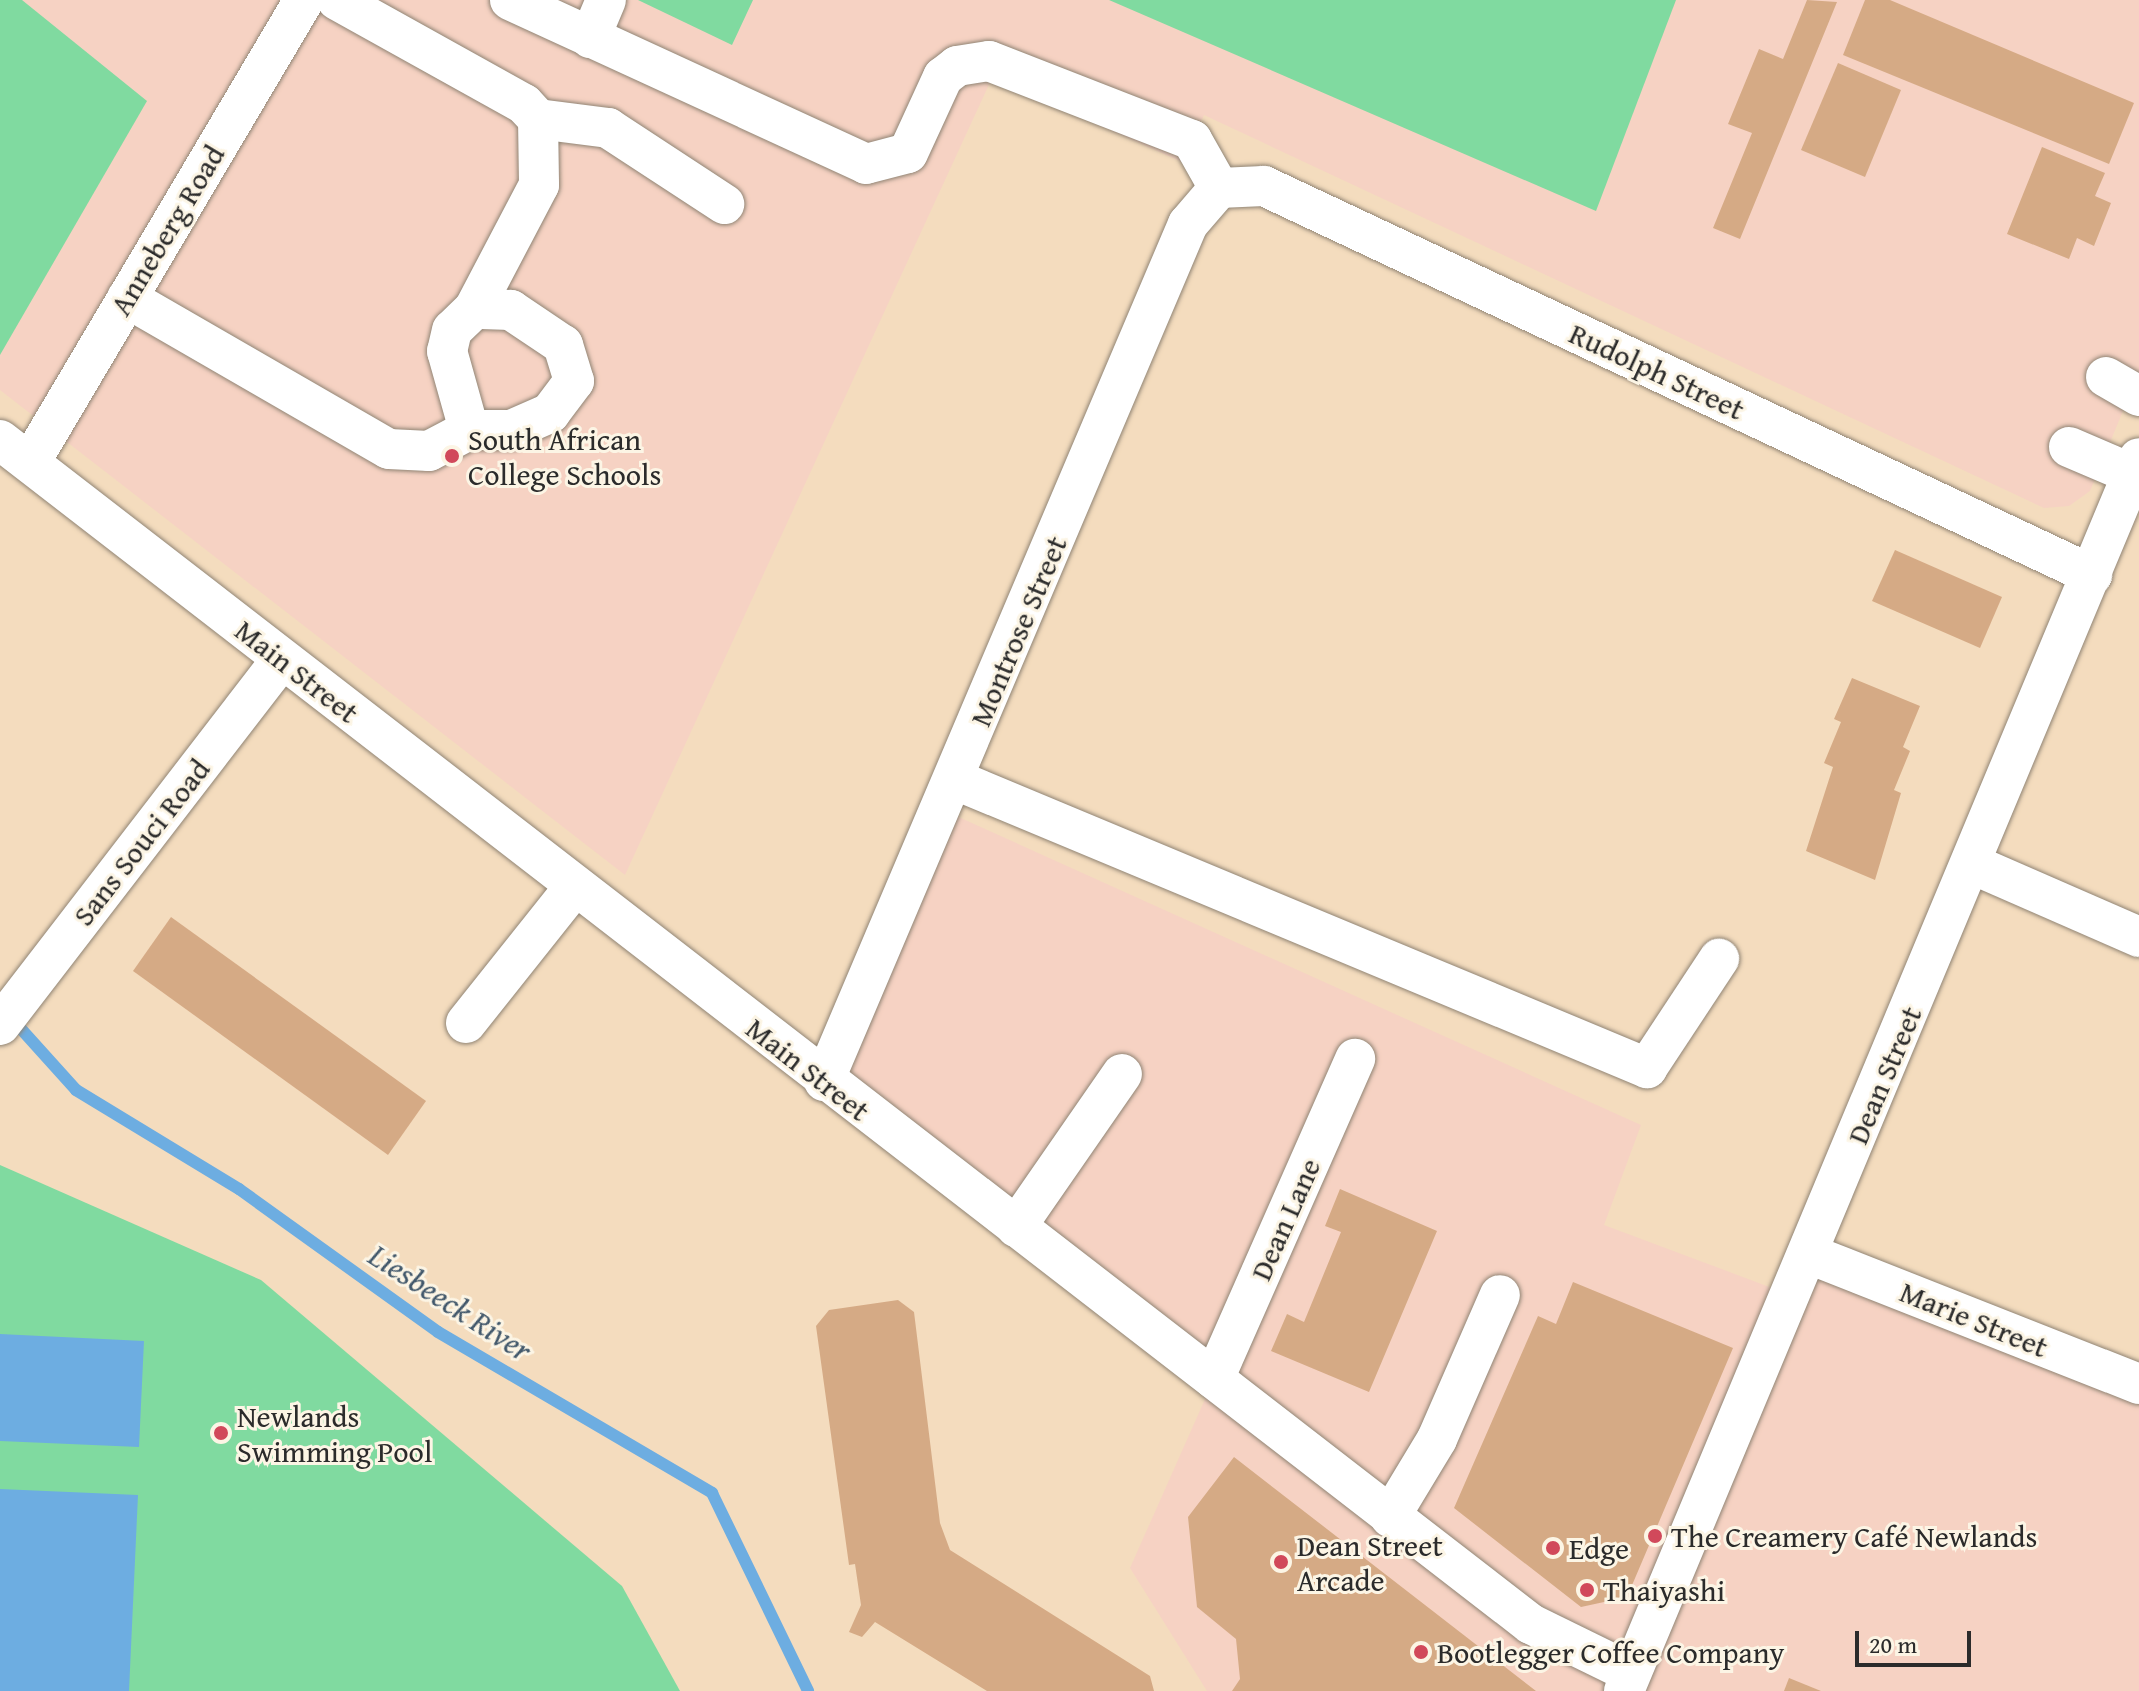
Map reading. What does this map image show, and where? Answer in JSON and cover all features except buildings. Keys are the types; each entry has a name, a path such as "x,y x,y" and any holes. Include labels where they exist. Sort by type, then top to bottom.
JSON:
{"street":[{"name":"Anneberg Road","path":"16,451 127,298 304,0"},
{"path":"337,0 524,104 538,119 608,128 724,204"},
{"path":"510,0 866,164 908,153 943,77 957,66 989,61 1192,140 1219,188"},
{"path":"590,38 606,0"},
{"path":"469,430 447,351 452,330 474,309 539,185 538,119"},
{"name":"Rudolph Street","path":"1219,188 1264,186 2092,575"},
{"name":"Montrose Street","path":"824,1081 956,780 1188,224 1219,188"},
{"path":"127,298 389,449 429,451 469,430 528,425 566,397 574,381 573,361 547,332 511,310 474,309"},
{"path":"2069,447 2135,466"},
{"name":"Main Street","path":"16,451 824,1081 1390,1517 1531,1624 1628,1682"},
{"name":"Dean Street","path":"1628,1682 1972,864 2135,466"},
{"name":"Sans Souci Road","path":"0,1025 282,659"},
{"path":"956,780 1647,1068 1719,959"},
{"path":"1972,864 2139,937"},
{"path":"466,1023 574,887"},
{"name":"Dean Lane","path":"1214,1379 1355,1059"},
{"path":"1016,1227 1122,1074"},
{"name":"Marie Street","path":"1809,1254 2139,1384"},
{"path":"1390,1517 1437,1439 1500,1295"}],"shaded area":[{"name":"South African College Schools","path":"0,0 2139,0 2139,372 2090,491 2069,506 2044,508 1204,115 1182,162 992,78 625,875 0,390"},
{"path":"943,810 1641,1125 1604,1225 1791,1295 1809,1254 2139,1384 2139,1691 1207,1691 1130,1568 1214,1379 824,1081"}],"green space":[{"path":"0,0 22,0 147,101 0,355"},
{"path":"638,0 753,0 732,45"},
{"path":"1109,0 1676,0 1596,211"},
{"name":"Newlands Swimming Pool","path":"0,1165 261,1280 622,1586 680,1691 0,1691"}],"water":[{"path":"0,1334 144,1341 139,1447 0,1441"},
{"path":"0,1489 138,1495 129,1691 0,1691"}],"waterway":[{"name":"Liesbeeck River","path":"13,1020 76,1090 239,1189 438,1332 712,1493 808,1691"}],"place":[{"name":"South African College Schools","path":"452,456"},
{"name":"Newlands Swimming Pool","path":"221,1433"},
{"name":"The Creamery Café Newlands","path":"1655,1536"},
{"name":"Edge","path":"1553,1548"},
{"name":"Dean Street Arcade","path":"1281,1562"},
{"name":"Thaiyashi","path":"1587,1590"},
{"name":"Bootlegger Coffee Company","path":"1421,1652"}]}
